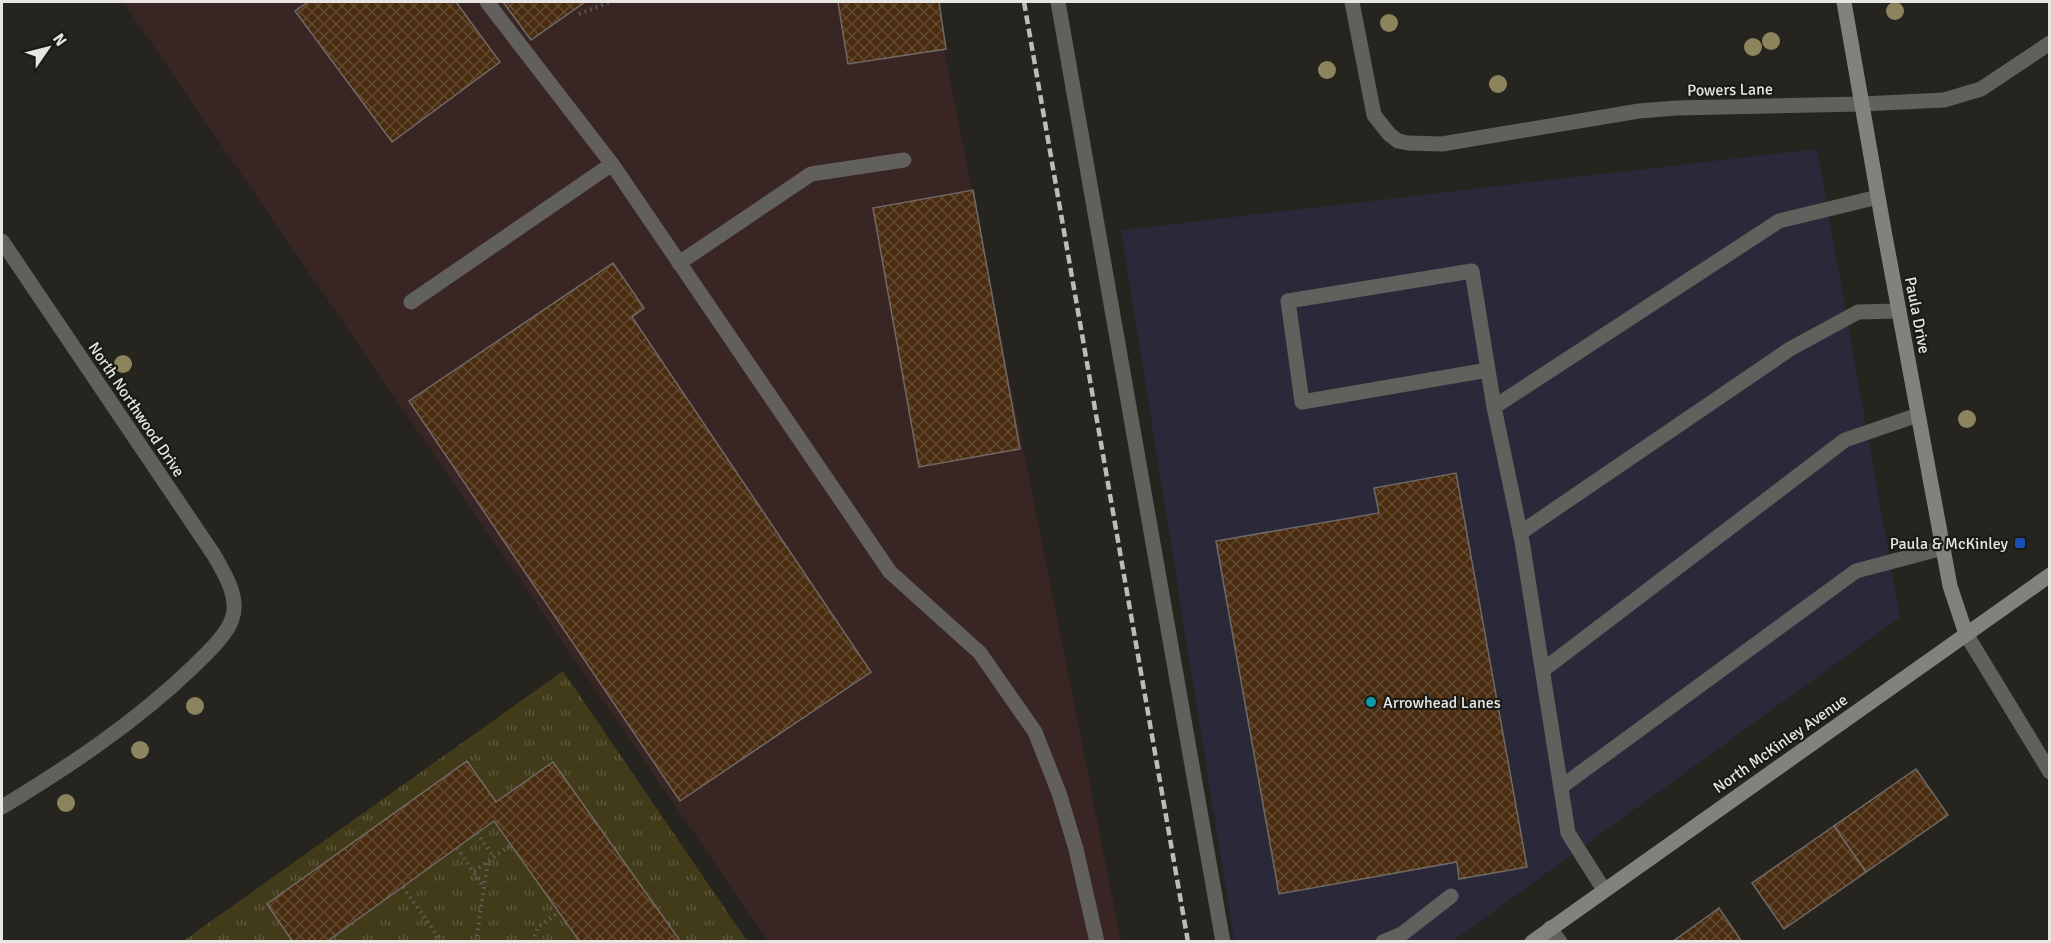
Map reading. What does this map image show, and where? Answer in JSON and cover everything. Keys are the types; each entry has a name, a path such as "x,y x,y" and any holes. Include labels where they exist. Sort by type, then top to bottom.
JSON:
{"street":[{"path":"487,2 612,164 890,572 980,653 1035,732 1059,793 1076,849 1097,942"},
{"path":"1058,2 1223,942"},
{"name":"Powers Lane","path":"1352,2 1374,115 1389,134 1398,141 1408,143 1442,144 1657,109 1944,100 1981,89 2049,43"},
{"name":"Paula Drive","path":"1844,2 1950,586 1966,634"},
{"path":"679,263 811,174 904,160"},
{"path":"411,302 612,164"},
{"path":"1494,407 1779,220 1878,197"},
{"name":"North Northwood Drive","path":"2,242 214,555 231,586 234,601 232,619 214,647 178,681 127,724 45,781 2,807"},
{"path":"1488,370 1302,402 1288,301 1472,271 1494,407 1520,533 1568,833 1604,890"},
{"path":"1520,533 1790,349 1858,312 1899,310"},
{"path":"1543,670 1845,440 1918,415"},
{"path":"1561,787 1856,571 1943,548"},
{"name":"North McKinley Avenue","path":"1532,942 2049,575"},
{"path":"1966,634 2049,772"},
{"path":"1383,942 1404,938 1451,896"},
{"path":"1550,928 1560,942"}],"path":[{"path":"579,14 610,2"},
{"path":"477,833 494,857"},
{"path":"474,871 512,845"},
{"path":"457,848 484,886"},
{"path":"476,942 488,861"},
{"path":"403,887 442,942"},
{"path":"533,942 538,927 558,913"},
{"path":"335,935 340,942"}],"shaded area":[{"path":"123,2 935,2 1121,941 768,941"},
{"path":"1817,149 1900,617 1453,941 1234,941 1121,230"}],"green space":[{"path":"563,671 747,941 681,941 553,762 496,802 467,761 267,904 293,941 182,942"},
{"path":"494,821 580,942 326,942"}],"building":[{"path":"308,2 456,2 500,62 392,142 295,11"},
{"path":"503,2 585,2 531,40"},
{"path":"838,2 939,2 946,49 848,64"},
{"path":"973,190 1020,449 919,467 873,208"},
{"path":"613,263 644,308 632,317 871,672 680,801 409,401"},
{"name":"Arrowhead Lanes","path":"1456,473 1527,867 1459,879 1457,862 1279,894 1216,541 1379,513 1374,488"},
{"path":"467,761 496,802 553,762 681,942 580,942 494,821 326,942 293,942 267,904"},
{"path":"1916,769 1948,815 1866,872 1834,826"},
{"path":"1834,826 1866,872 1784,929 1752,883"},
{"path":"1719,908 1742,942 1672,942"}],"railway":[{"path":"1024,2 1188,942"}],"place":[{"name":"Paula & McKinley","path":"2020,543"},
{"name":"Arrowhead Lanes","path":"1371,702"}]}
